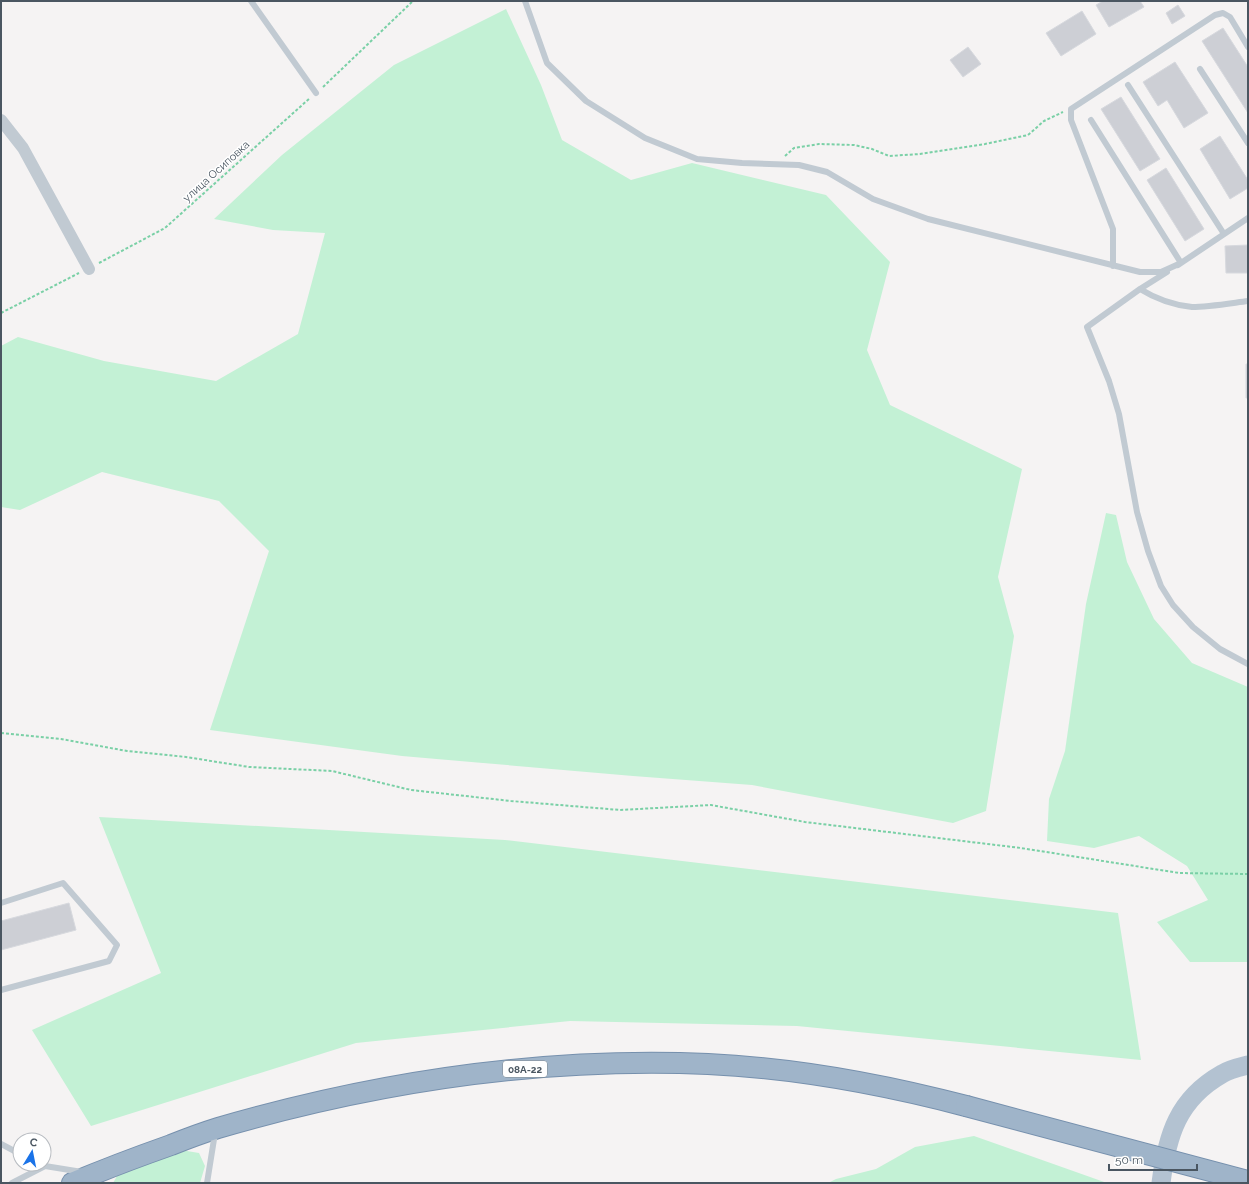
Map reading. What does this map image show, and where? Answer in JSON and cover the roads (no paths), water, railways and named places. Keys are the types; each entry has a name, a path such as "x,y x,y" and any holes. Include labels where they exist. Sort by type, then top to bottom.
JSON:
{"highway":[{"name":"08А-22","path":"81,1180 216,1129 308,1104 412,1084 514,1070 565,1066 606,1064 708,1064 755,1068 852,1081 902,1091 966,1106 1248,1181"}],"main road":[{"path":"1161,1183 1164,1156 1172,1130 1182,1108 1200,1089 1223,1073 1248,1064"}],"street":[{"path":"1,120 22,148 89,269"}],"lane":[{"path":"251,1 316,93"},
{"path":"525,1 547,64 586,101 645,138 697,159 742,163 800,165 826,172 873,199 928,219 1140,272 1161,272 1181,263"},
{"path":"1114,266 1113,229 1071,120 1071,108 1215,15 1223,13 1230,17 1248,47"},
{"path":"1200,69 1248,143"},
{"path":"1128,84 1224,234"},
{"path":"1091,120 1181,263"},
{"path":"1248,218 1140,289 1087,327 1109,381 1119,414 1137,512 1148,551 1161,586 1174,605 1193,627 1220,649 1248,664"},
{"path":"1140,289 1155,298 1174,304 1193,307 1248,301"},
{"path":"1,903 63,883 117,945 109,961 1,990"},
{"path":"207,1183 216,1129"},
{"path":"1,1144 12,1150"},
{"path":"52,1169 81,1180"},
{"path":"12,1183 31,1172"}]}
